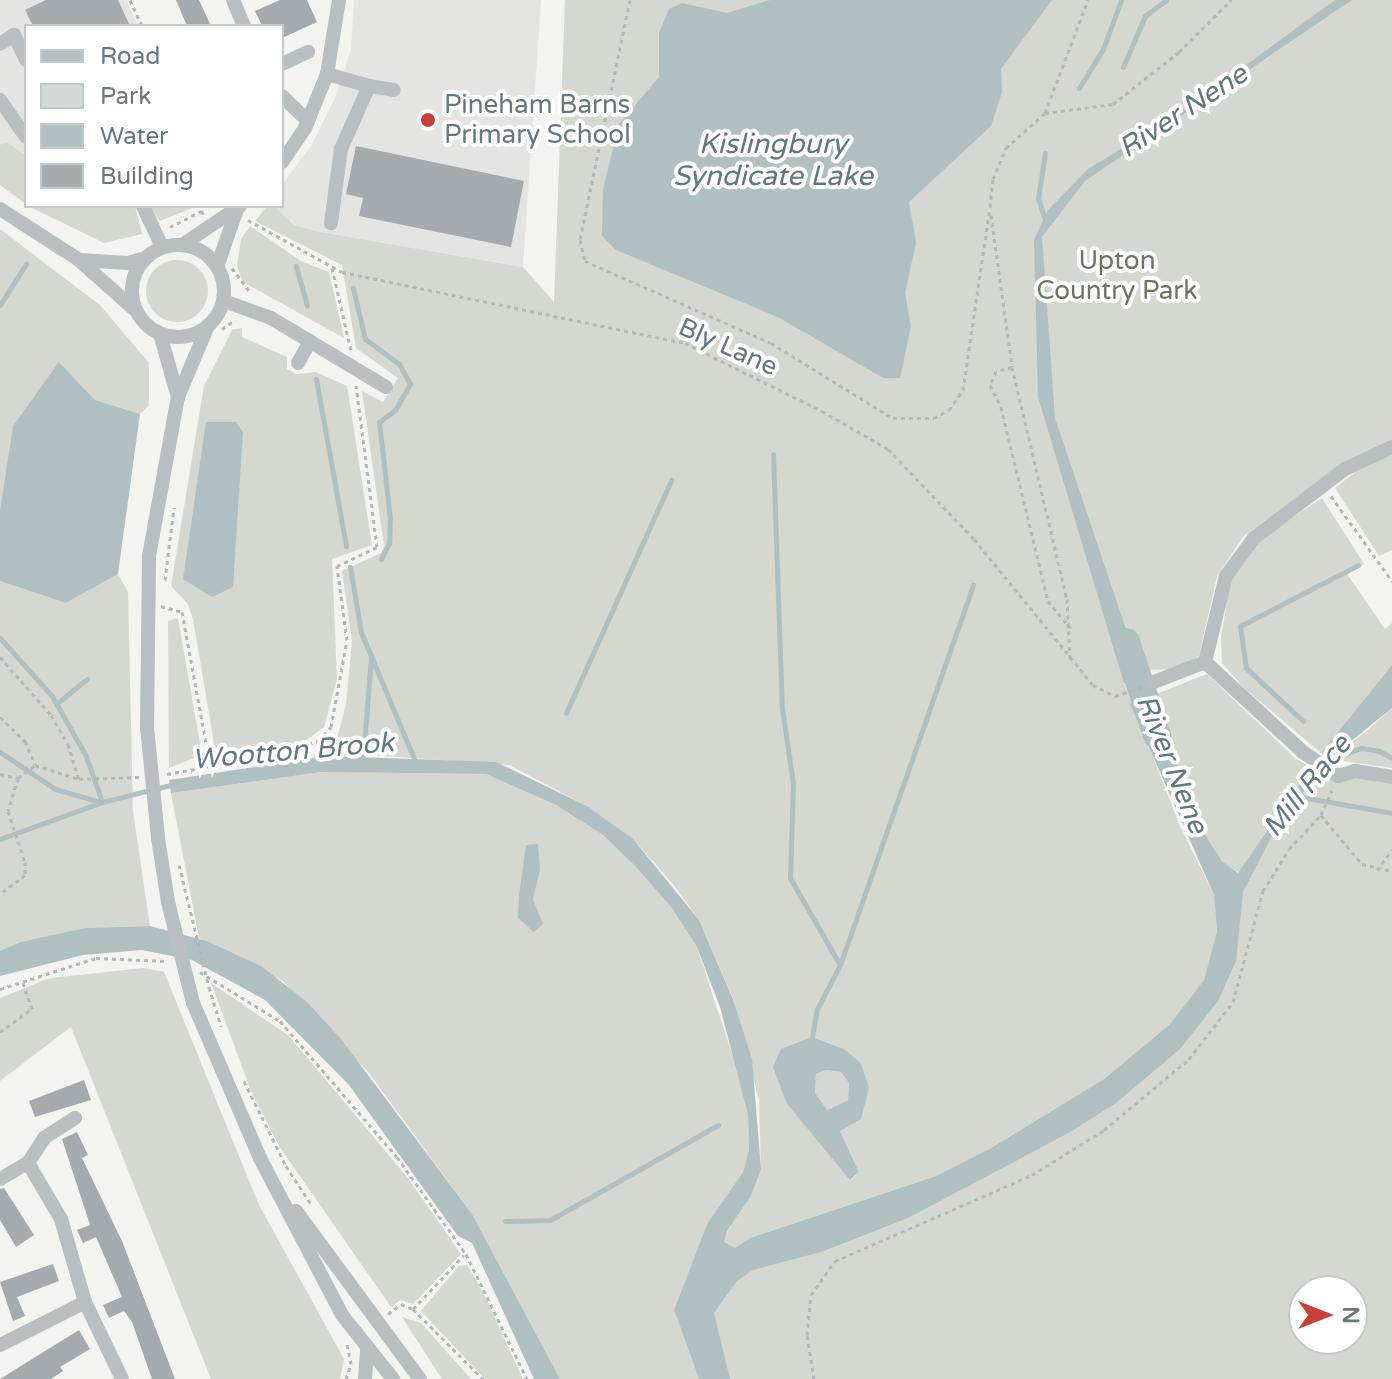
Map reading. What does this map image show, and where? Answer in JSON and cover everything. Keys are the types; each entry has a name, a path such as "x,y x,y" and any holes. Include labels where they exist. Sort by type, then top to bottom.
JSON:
{"street":[{"path":"233,0 243,24"},
{"path":"284,159 308,121 327,74 339,0"},
{"path":"0,44 14,35 24,56"},
{"path":"284,63 308,52"},
{"path":"327,74 394,90"},
{"path":"331,223 331,204 341,149 369,86"},
{"path":"0,100 24,134"},
{"path":"285,106 308,121"},
{"path":"144,208 162,247"},
{"path":"79,260 128,263 146,258 162,247 182,245 238,208"},
{"path":"238,208 218,264 224,301 207,328 178,397 149,556 147,727 158,838 168,902 193,1003 260,1158 342,1315 393,1379"},
{"path":"0,209 79,260 160,334 176,338 207,328"},
{"path":"182,245 218,264"},
{"path":"135,310 133,278 146,258"},
{"path":"224,301 271,318 386,387"},
{"path":"160,334 178,397"},
{"path":"298,363 310,341"},
{"path":"1205,662 1226,576 1254,538 1345,469 1392,447"},
{"path":"1154,682 1205,662"},
{"path":"1205,662 1303,752 1338,776 1355,771 1392,777"},
{"path":"0,1179 28,1163 44,1138 75,1118"},
{"path":"260,1158 359,1302 420,1379"},
{"path":"28,1163 61,1219 85,1302 122,1379"},
{"path":"0,1345 85,1302"},
{"path":"365,1379 367,1350"}],"path":[{"path":"130,0 141,24"},
{"path":"630,0 580,240 585,261 771,343 893,418 934,418 949,410 963,390 993,179 1006,148 1045,113 1088,0"},
{"path":"1045,113 1113,104 1179,52 1231,0"},
{"name":"Bly Lane","path":"238,208 332,268 685,343 822,411 888,449 974,539 1093,685 1115,696 1154,682"},
{"path":"990,208 1012,367 1071,628 1070,659"},
{"path":"147,606 182,612 210,764 278,754 318,741 331,727 347,640 337,566 377,547 353,365 339,281 332,268"},
{"path":"1012,367 996,371 990,385 1001,407 1048,601 1071,628"},
{"path":"1324,486 1392,581"},
{"path":"0,657 51,715 68,744 79,779"},
{"path":"0,717 25,741 35,765 79,779 102,779"},
{"path":"0,894 25,875 25,862 8,811 18,778 35,765"},
{"path":"0,774 18,778"},
{"path":"814,1379 807,1335 811,1295 835,1261 1032,1175 1104,1130 1189,1059 1233,1002 1263,891 1289,849 1321,815 1338,776"},
{"path":"1321,815 1362,864 1377,870 1392,871"},
{"path":"1377,870 1392,850"},
{"path":"178,862 221,1028"},
{"path":"0,989 96,958 176,964"},
{"path":"197,971 251,1001 309,1051 397,1157 466,1254 527,1379"},
{"path":"0,1032 32,1009 22,980"},
{"path":"239,1069 286,1166 319,1216"},
{"path":"413,1309 466,1254"},
{"path":"379,1304 387,1315 401,1304 413,1309 483,1379"},
{"path":"344,1345 351,1364 346,1379"}],"shaded area":[{"path":"0,0 126,0 137,24 24,24 24,181 0,164"},
{"name":"Pineham Barns Primary School","path":"354,0 541,0 523,267 320,232 294,225 276,208 284,208 284,182 312,144 336,96 351,49"}],"green space":[{"name":"Upton Country Park","path":"565,0 1392,0 1392,440 1340,465 1243,537 1217,576 1199,656 1176,669 1148,670 1124,683 1180,826 1214,895 1217,931 1204,980 1170,1024 1104,1079 991,1148 936,1176 750,1238 735,1248 723,1242 751,1196 761,1169 759,1100 734,1001 699,920 673,884 633,839 589,807 509,765 370,755 311,759 338,735 346,704 352,641 342,571 381,553 384,546 362,391 383,402 398,378 356,348 342,265 255,221 265,208 276,208 294,225 320,232 523,267 554,302","holes":["812,1037 844,1049 861,1063 869,1087 840,1131 859,1172 851,1180 787,1104"]},
{"path":"7,142 24,155 24,203 0,185 0,145"},
{"path":"32,208 136,208 142,234 104,243"},
{"path":"150,208 192,208 160,221"},
{"path":"250,226 301,261 329,272 344,338 243,282 237,266 241,239"},
{"path":"0,229 100,305 149,363 149,405 140,414 95,400 60,363 13,426 0,509"},
{"path":"177,260 199,269 208,291 199,313 177,322 155,313 146,291 155,269"},
{"path":"242,328 242,337 287,357 287,369 296,374 316,372 347,386 372,545 332,559 337,679 324,727 307,740 280,749 216,755 193,619 188,604 171,586 204,386 232,330"},
{"path":"1392,453 1392,550 1379,556 1335,488 1363,466"},
{"path":"1322,498 1364,564 1347,574 1385,629 1392,623 1392,665 1321,753 1243,687 1222,663 1221,637 1230,583 1241,565 1265,536"},
{"path":"118,574 128,592 133,811 150,926 85,928 0,951 0,581 66,603"},
{"path":"178,618 202,755 169,768 168,621"},
{"path":"1207,674 1296,759 1311,767 1239,873 1222,861 1204,833 1151,696"},
{"path":"1392,708 1392,768 1329,759 1368,730"},
{"path":"1320,762 1338,776 1392,777 1392,1379 717,1379 709,1276 897,1206 1118,1084 1224,967 1237,891 1266,833"},
{"path":"322,772 486,774 556,805 603,835 636,867 671,907 697,947 734,1060 748,1115 749,1150 743,1172 707,1224 674,1310 699,1379 560,1379 472,1214 369,1073 283,981 199,938 171,793"},
{"path":"144,968 164,972 259,1205 344,1359 340,1379 211,1379 71,1027 0,1081 0,998 50,978"},
{"path":"211,983 289,1036 407,1177 461,1254 413,1304 400,1300 391,1307 279,1146 251,1091"},
{"path":"826,1070 841,1072 849,1083 848,1100 826,1110 815,1093 816,1074"},
{"path":"467,1265 483,1292 523,1379 485,1379 421,1311 459,1266"},
{"path":"402,1317 421,1323 471,1379 442,1379"}],"water":[{"name":"Kislingbury Syndicate Lake","path":"770,0 1052,0 1001,69 1002,92 991,126 909,202 916,243 905,293 911,326 900,378 883,378 778,317 616,250 602,236 603,189 619,124 659,77 659,33 669,9 682,3 727,13"},
{"path":"1335,0 1352,0 1085,181 1042,237 1055,418 1130,641 1148,670 1124,683 1038,397 1034,240 1048,210 1088,169 1180,113"},
{"path":"59,362 95,400 140,414 118,574 66,603 0,581 0,509 13,426"},
{"path":"206,422 236,422 243,432 233,587 212,597 183,579"},
{"path":"1392,665 1392,708 1329,759 1321,753"},
{"name":"Mill Race","path":"1151,696 1204,833 1222,861 1238,873 1311,767 1318,772 1272,836 1243,892 1236,961 1218,1001 1180,1049 1116,1103 1072,1131 908,1218 821,1252 753,1270 737,1281 714,1313 730,1379 699,1379 674,1310 707,1224 743,1172 749,1150 748,1115 720,1007 697,947 671,907 636,867 603,835 556,805 486,774 322,772 171,793 169,780 327,756 496,762 589,807 633,839 699,920 734,1002 752,1059 761,1169 751,1196 727,1231 724,1242 735,1248 750,1238 936,1176 991,1148 1104,1079 1170,1024 1204,980 1217,931 1214,895 1130,704"},
{"path":"538,844 540,870 533,899 543,924 534,932 518,918 519,896 526,845"},
{"path":"150,926 207,941 261,966 306,1001 341,1039 472,1214 560,1379 534,1379 472,1243 458,1236 349,1085 265,1000 192,960 142,950 83,955 0,976 0,951 21,942 85,928"},
{"path":"812,1037 844,1049 861,1063 869,1087 861,1119 840,1131 859,1172 850,1180 787,1104 773,1067 781,1049","holes":["826,1070 841,1072 849,1083 848,1100 827,1110 815,1093 816,1074"]}],"building":[{"path":"46,0 118,0 129,24 32,24 25,10"},
{"path":"176,0 199,0 210,24 186,24"},
{"path":"280,0 307,0 317,22 284,37 284,24 261,24 255,11"},
{"path":"356,146 524,181 511,247 359,216 363,198 346,194"},
{"path":"84,1080 91,1100 35,1117 29,1101"},
{"path":"77,1132 88,1155 82,1158 122,1241 175,1379 152,1379 132,1322 124,1311 109,1318 103,1305 122,1297 96,1237 83,1243 77,1230 90,1225 62,1139"},
{"path":"4,1188 34,1235 16,1247 0,1220 0,1189"},
{"path":"53,1264 59,1281 17,1297 25,1316 13,1321 0,1282"},
{"path":"79,1330 90,1349 60,1367 63,1371 51,1379 0,1379"}],"waterway":[{"path":"1079,88 1103,49 1121,0"},
{"path":"1123,67 1145,16 1166,0"},
{"path":"1045,153 1038,198 1045,220"},
{"path":"0,305 26,264"},
{"path":"296,266 307,306"},
{"path":"353,288 365,339 399,364 410,384 395,410 379,422 390,519 389,543 381,559"},
{"path":"316,379 346,546"},
{"path":"773,454 782,708 793,783 790,878 840,965"},
{"path":"566,713 671,480"},
{"path":"1303,721 1246,668 1240,626 1358,565"},
{"path":"350,567 361,632 415,761"},
{"path":"812,1037 817,1009 840,965 973,585"},
{"path":"0,638 52,696 86,756 102,802"},
{"name":"River Nene","path":"1126,642 1157,735"},
{"path":"363,758 371,656"},
{"path":"56,704 87,679"},
{"name":"Mill Race","path":"1333,749 1344,754 1361,748 1379,751 1392,758"},
{"path":"0,752 55,789 101,802"},
{"name":"Wootton Brook","path":"0,839 102,802 174,784"},
{"name":"Mill Race","path":"1295,796 1392,813"},
{"path":"505,1221 550,1220 718,1125"}],"place":[{"name":"Pineham Barns Primary School","path":"428,120"}]}
